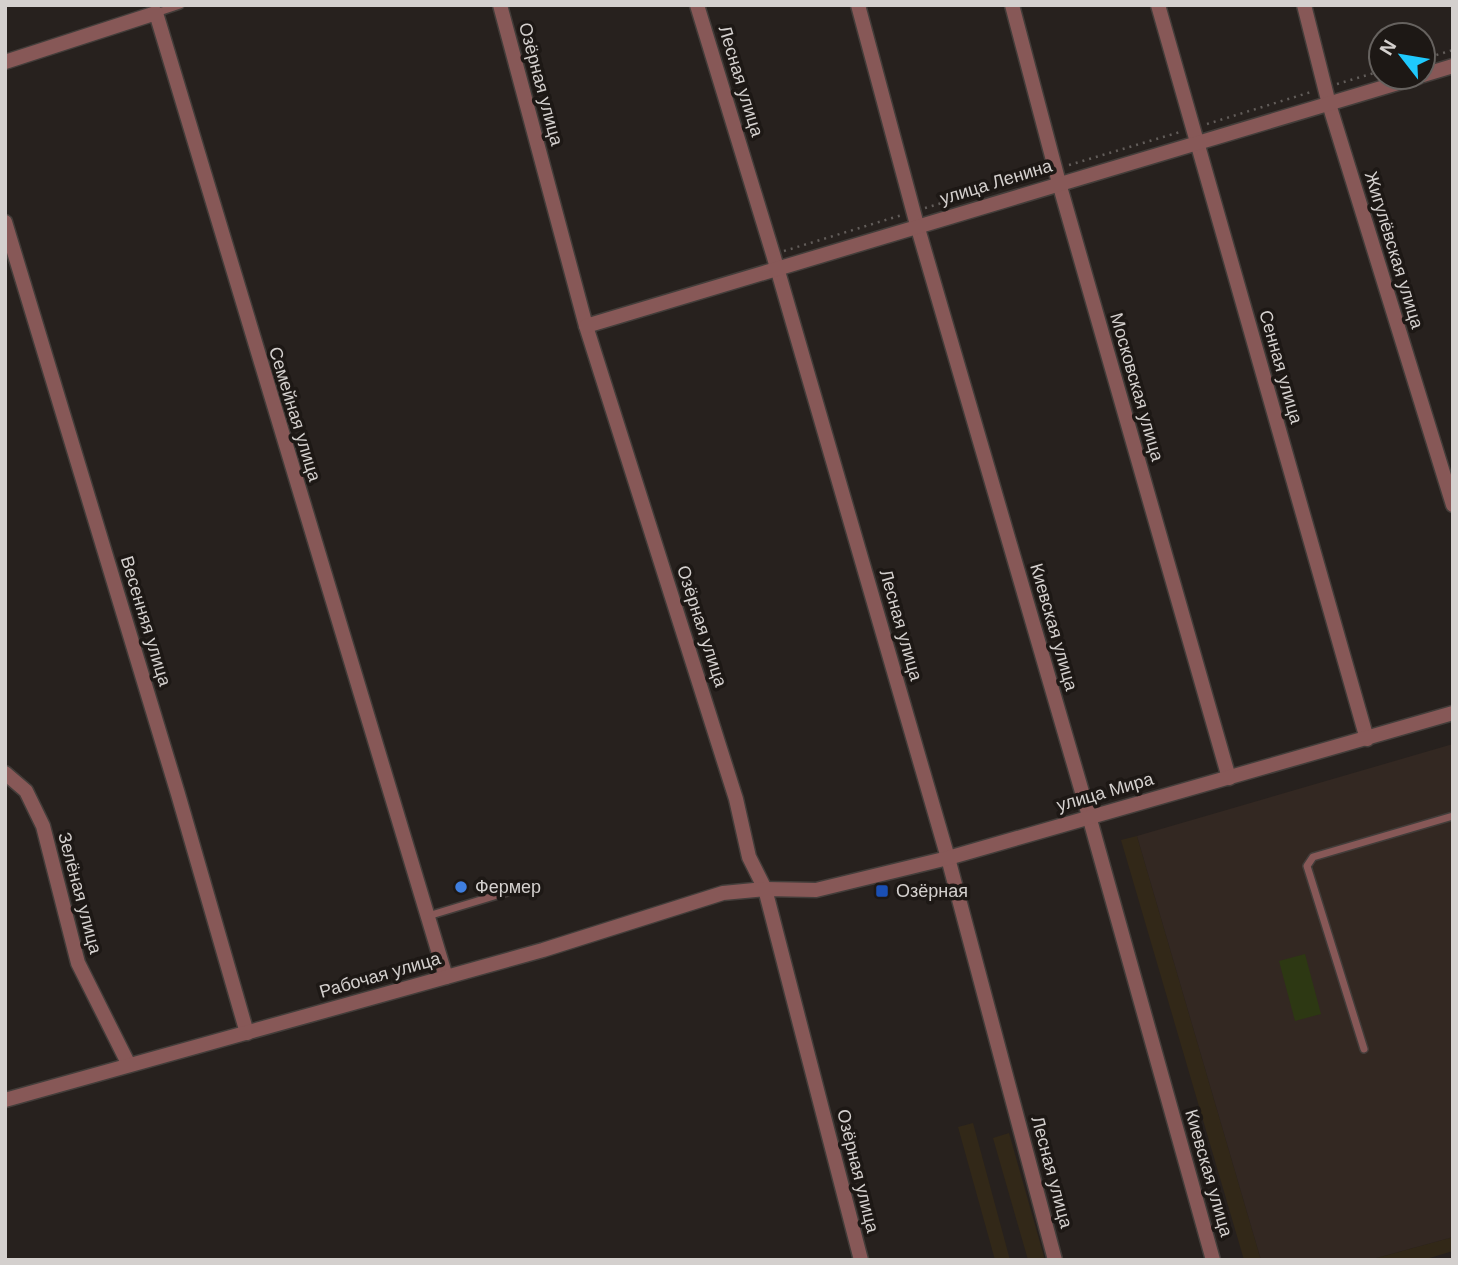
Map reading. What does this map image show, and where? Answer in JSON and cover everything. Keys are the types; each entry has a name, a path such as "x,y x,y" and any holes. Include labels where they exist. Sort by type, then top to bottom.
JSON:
{"street":[{"name":"Озёрная улица","path":"500,5 586,326 736,799 749,857 765,889 861,1260"},
{"name":"Лесная улица","path":"697,5 775,260 948,858 1055,1260"},
{"name":"Киевская улица","path":"858,5 915,218 1089,816 1213,1260"},
{"name":"Московская улица","path":"1012,5 1057,176 1229,778"},
{"name":"Сенная улица","path":"1158,5 1367,738"},
{"name":"Жигулёвская улица","path":"1304,5 1329,104 1453,505"},
{"path":"5,62 156,13"},
{"name":"Семейная улица","path":"156,13 446,976"},
{"name":"улица Ленина","path":"586,326 775,260 915,218 1195,135 1329,104 1372,91"},
{"name":"Весенняя улица","path":"5,222 178,794 247,1033"},
{"name":"улица Мира","path":"765,889 816,890 948,858 1453,713"},
{"name":"Зелёная улица","path":"5,773 26,791 43,825 78,962 129,1065"},
{"name":"Рабочая улица","path":"5,1100 542,950 723,894 765,889"}],"lane":[{"path":"156,13 180,5"},
{"path":"1364,1049 1307,866 1313,857 1453,816"},
{"path":"428,916 514,890"}],"path":[{"path":"775,260 1195,135 1367,75"}],"shaded area":[{"path":"1453,744 1453,1237 1369,1260 1261,1260 1137,836"},
{"path":"1137,836 1261,1260 1244,1260 1121,840"},
{"path":"973,1123 1010,1260 995,1260 958,1127"},
{"path":"1009,1133 1045,1260 1028,1260 993,1138"},
{"path":"1453,1237 1453,1251 1423,1260 1369,1260"}],"green space":[{"path":"1305,954 1321,1014 1295,1021 1279,961"}],"place":[{"name":"Фермер","path":"461,887"},
{"name":"Озёрная","path":"882,891"}]}
